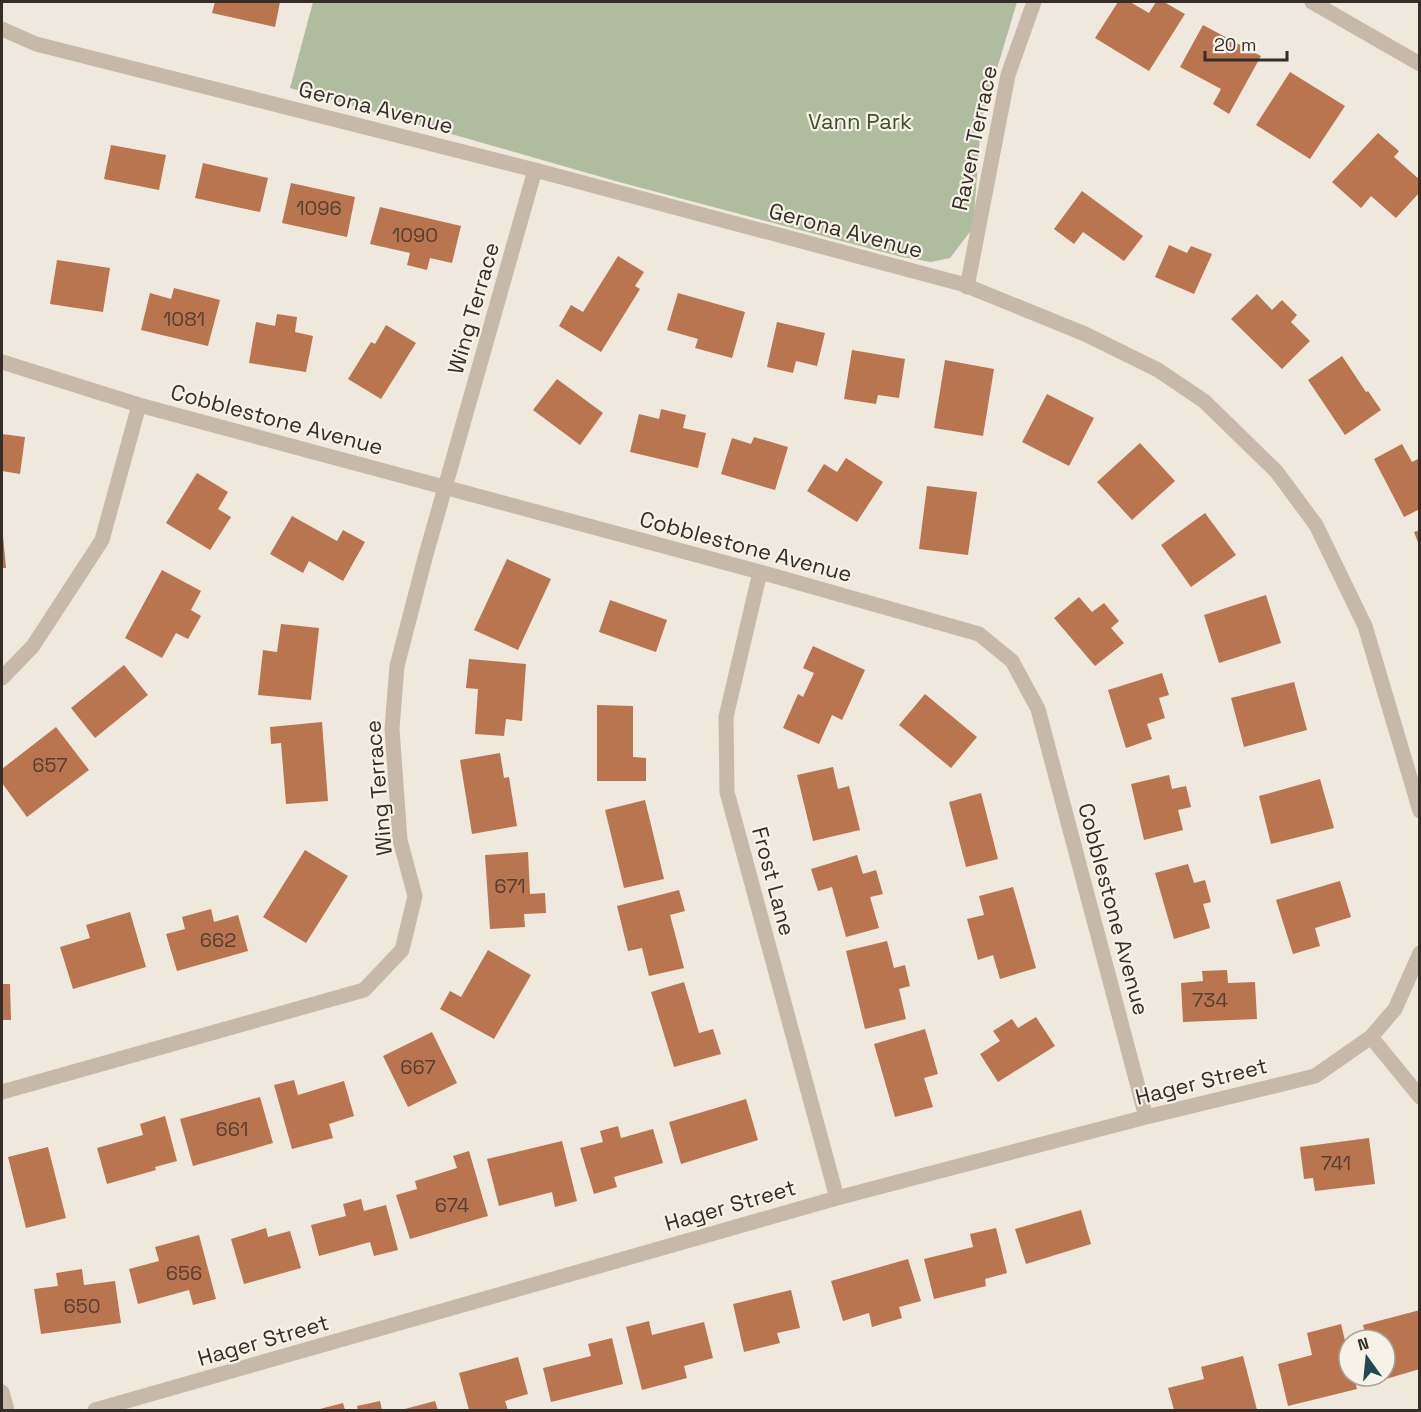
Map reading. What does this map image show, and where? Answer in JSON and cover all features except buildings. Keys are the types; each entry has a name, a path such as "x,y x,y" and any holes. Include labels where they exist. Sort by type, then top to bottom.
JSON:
{"street":[{"name":"Raven Terrace","path":"967,286 1008,75 1034,2"},
{"path":"1312,2 1419,64"},
{"name":"Gerona Avenue","path":"2,29 36,44 535,170 967,286 1085,334 1158,370 1204,401 1276,471 1316,525 1365,626 1419,811"},
{"name":"Wing Terrace","path":"2,1092 364,990 402,950 415,896 400,840 392,729 397,666 425,558 535,170"},
{"name":"Cobblestone Avenue","path":"2,362 139,405 760,572 979,634 1012,661 1038,709 1146,1117"},
{"path":"2,678 33,646 102,540 139,405"},
{"name":"Frost Lane","path":"760,572 726,717 727,792 837,1198"},
{"path":"1419,953 1395,1009 1371,1037 1419,1097"},
{"name":"Hager Street","path":"95,1410 837,1198 1146,1117 1315,1077 1371,1037"},
{"path":"2,1392 7,1410"}],"green space":[{"name":"Vann Park","path":"313,2 1017,2 981,122 973,228 950,258 931,262 902,257 619,182 290,88"}]}
